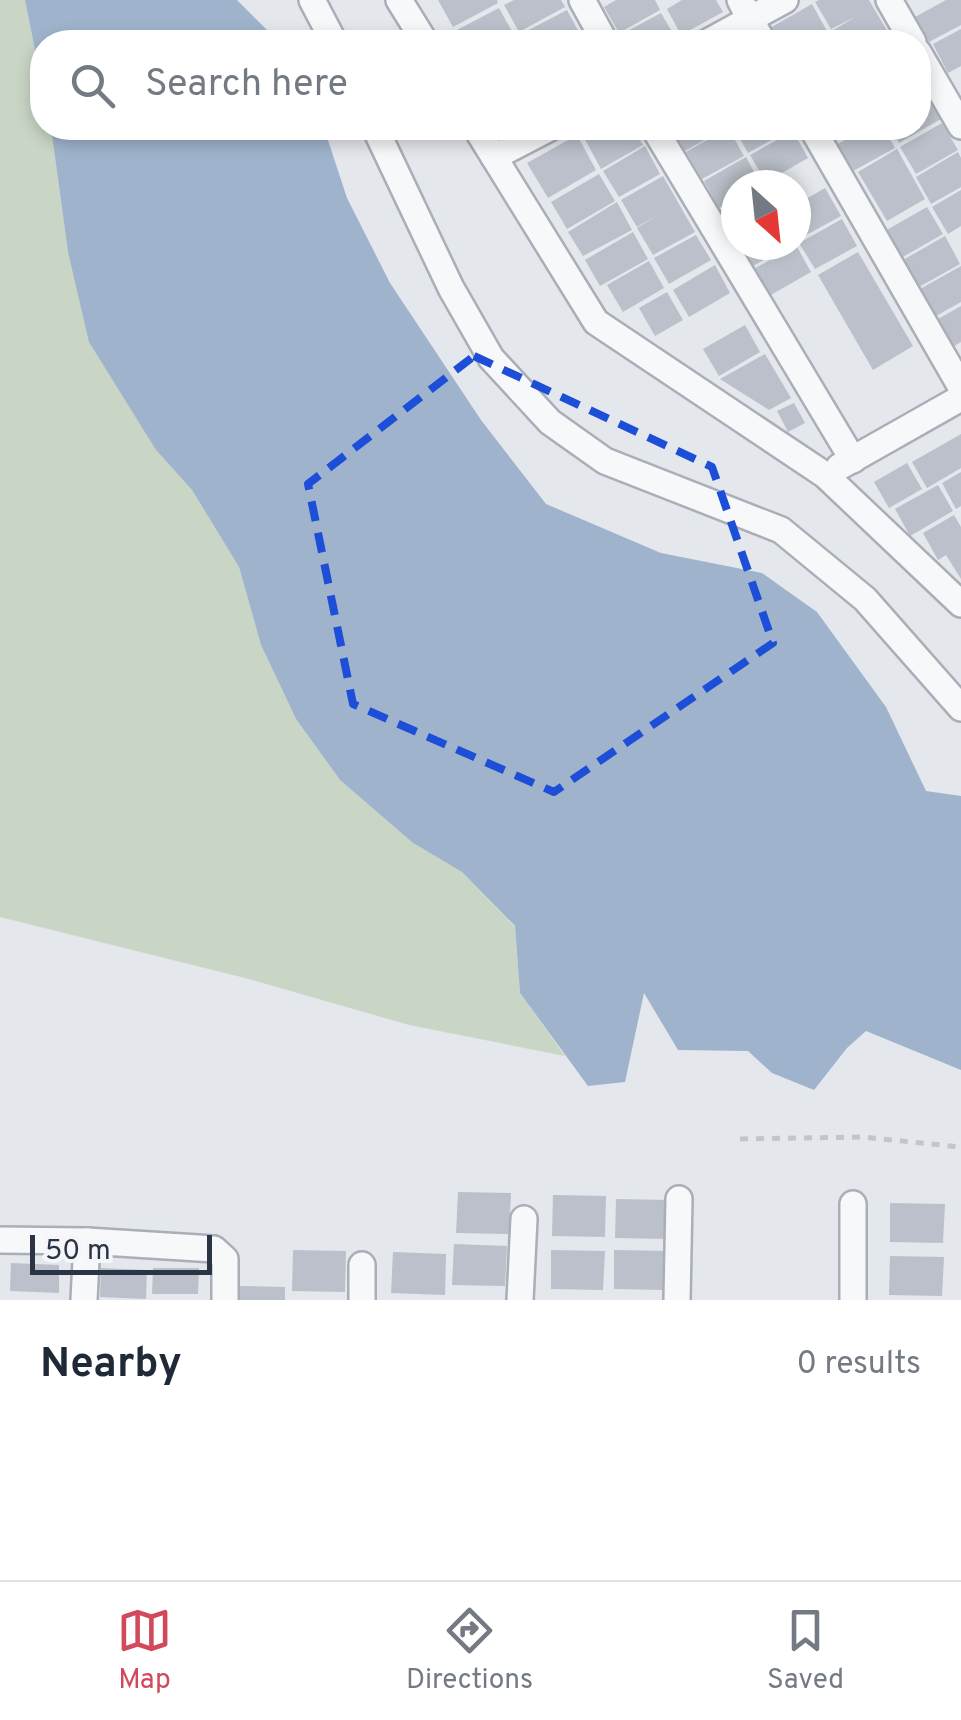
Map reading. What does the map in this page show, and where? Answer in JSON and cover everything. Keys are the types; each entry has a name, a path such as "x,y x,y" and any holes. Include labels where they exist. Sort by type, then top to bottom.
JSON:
{"street":[{"path":"312,0 328,30"},
{"path":"399,0 418,30"},
{"path":"582,0 598,30"},
{"path":"722,30 745,10 785,0"},
{"path":"888,0 906,30"},
{"path":"931,74 961,126"},
{"path":"381,140 451,288 492,358 550,422 605,461 781,530 866,599 961,708"},
{"path":"483,140 596,322 825,475 961,604"},
{"path":"494,157 527,140"},
{"path":"661,140 852,460"},
{"path":"819,140 961,387"},
{"path":"825,475 961,398"},
{"path":"677,1300 679,1199"},
{"path":"852,1300 853,1204"},
{"path":"520,1300 524,1219"},
{"path":"0,1240 87,1240 214,1249 225,1259 224,1300"},
{"path":"84,1300 87,1240"},
{"path":"362,1264 362,1300"}],"path":[{"path":"740,1139 862,1137 961,1147"}],"highlighted area":[{"path":"474,356 712,467 773,643 554,792 353,704 308,484"}],"green space":[{"path":"0,0 25,0 31,30 30,140 53,140 68,252 156,450 192,490 239,567 261,645 296,719 340,780 413,843 462,872 515,927 520,993 565,1056 409,1025 249,979 0,917"}],"water":[{"path":"25,0 237,0 267,30 31,30"},
{"path":"53,140 328,140 347,198 390,283 481,420 546,504 661,553 762,573 817,612 886,707 926,791 961,796 961,1070 866,1031 847,1048 814,1090 772,1073 748,1051 678,1050 644,993 625,1082 588,1086 520,993 515,926 462,872 413,843 340,780 296,719 261,645 239,567 192,490 156,450 89,342 68,252"}],"building":[{"path":"438,0 497,0 498,3 453,27"},
{"path":"514,0 561,0 565,7 518,30 504,5"},
{"path":"616,0 655,0 660,10 624,30 617,30 604,7"},
{"path":"682,0 716,0 723,12 690,30 678,30 667,9"},
{"path":"869,0 887,30 834,30 855,17 831,29 815,2"},
{"path":"946,0 961,0 961,25 931,41 931,30 922,30 915,17"},
{"path":"812,4 826,30 771,30"},
{"path":"499,8 511,30 457,30"},
{"path":"567,10 578,30 529,30"},
{"path":"661,13 671,30 629,30"},
{"path":"961,29 961,66 948,73 933,44"},
{"path":"931,103 941,119 931,125"},
{"path":"942,123 958,150 916,174 900,147 912,140 931,140 931,129"},
{"path":"568,140 580,140 596,170 548,198 527,163"},
{"path":"585,140 640,140 643,145 601,169"},
{"path":"678,140 704,140 685,151"},
{"path":"707,140 735,140 744,156 702,179 686,152"},
{"path":"741,140 771,140 748,153"},
{"path":"777,140 798,140 808,158 787,170 759,170 750,155"},
{"path":"845,140 891,140 895,148 853,171 838,144"},
{"path":"645,146 660,174 619,197 603,171"},
{"path":"897,149 925,199 887,221 858,172"},
{"path":"958,152 961,187 931,204 916,177"},
{"path":"746,157 753,170 723,170"},
{"path":"721,171 721,207 719,208 704,181"},
{"path":"599,174 615,201 567,229 551,202"},
{"path":"663,176 695,232 653,255 637,228 659,214 637,227 621,200"},
{"path":"825,188 841,216 811,232 811,196"},
{"path":"961,190 961,226 948,234 932,207"},
{"path":"617,202 632,230 583,256 568,232"},
{"path":"927,207 943,234 901,258 885,231"},
{"path":"842,219 857,246 815,269 809,260 811,236"},
{"path":"633,232 648,259 600,286 585,260"},
{"path":"696,235 711,260 669,284 654,258"},
{"path":"945,236 960,264 919,287 903,260"},
{"path":"858,252 913,346 873,370 818,275"},
{"path":"770,260 804,260 811,272 769,296 754,269"},
{"path":"649,261 664,288 623,312 607,285"},
{"path":"715,265 730,293 689,317 673,290"},
{"path":"961,266 961,302 936,316 920,289"},
{"path":"667,292 683,320 655,336 639,308"},
{"path":"961,306 961,342 954,346 938,319"},
{"path":"745,325 760,352 719,376 703,349"},
{"path":"765,354 791,398 769,410 720,379"},
{"path":"794,403 805,423 788,432 777,411"},
{"path":"961,434 961,468 927,488 912,462"},
{"path":"907,463 922,489 889,508 874,482"},
{"path":"961,472 961,506 956,509 942,483"},
{"path":"938,485 953,511 910,536 895,509"},
{"path":"954,515 961,527 961,579 946,555 938,560 923,533"},
{"path":"458,1192 511,1193 509,1234 456,1233"},
{"path":"553,1195 606,1196 605,1237 552,1236"},
{"path":"616,1199 670,1200 668,1239 615,1238"},
{"path":"890,1203 945,1204 943,1243 890,1242"},
{"path":"454,1244 507,1246 505,1286 452,1285"},
{"path":"293,1250 346,1251 345,1292 292,1291"},
{"path":"551,1250 605,1251 603,1290 551,1289"},
{"path":"614,1250 669,1251 667,1290 614,1289"},
{"path":"393,1252 446,1254 445,1295 391,1293"},
{"path":"890,1256 944,1257 942,1296 889,1295"},
{"path":"11,1263 59,1265 59,1293 10,1291"},
{"path":"101,1268 147,1270 146,1299 100,1297"},
{"path":"153,1268 199,1268 198,1294 152,1294"},
{"path":"239,1286 285,1287 285,1300 239,1300"}]}
